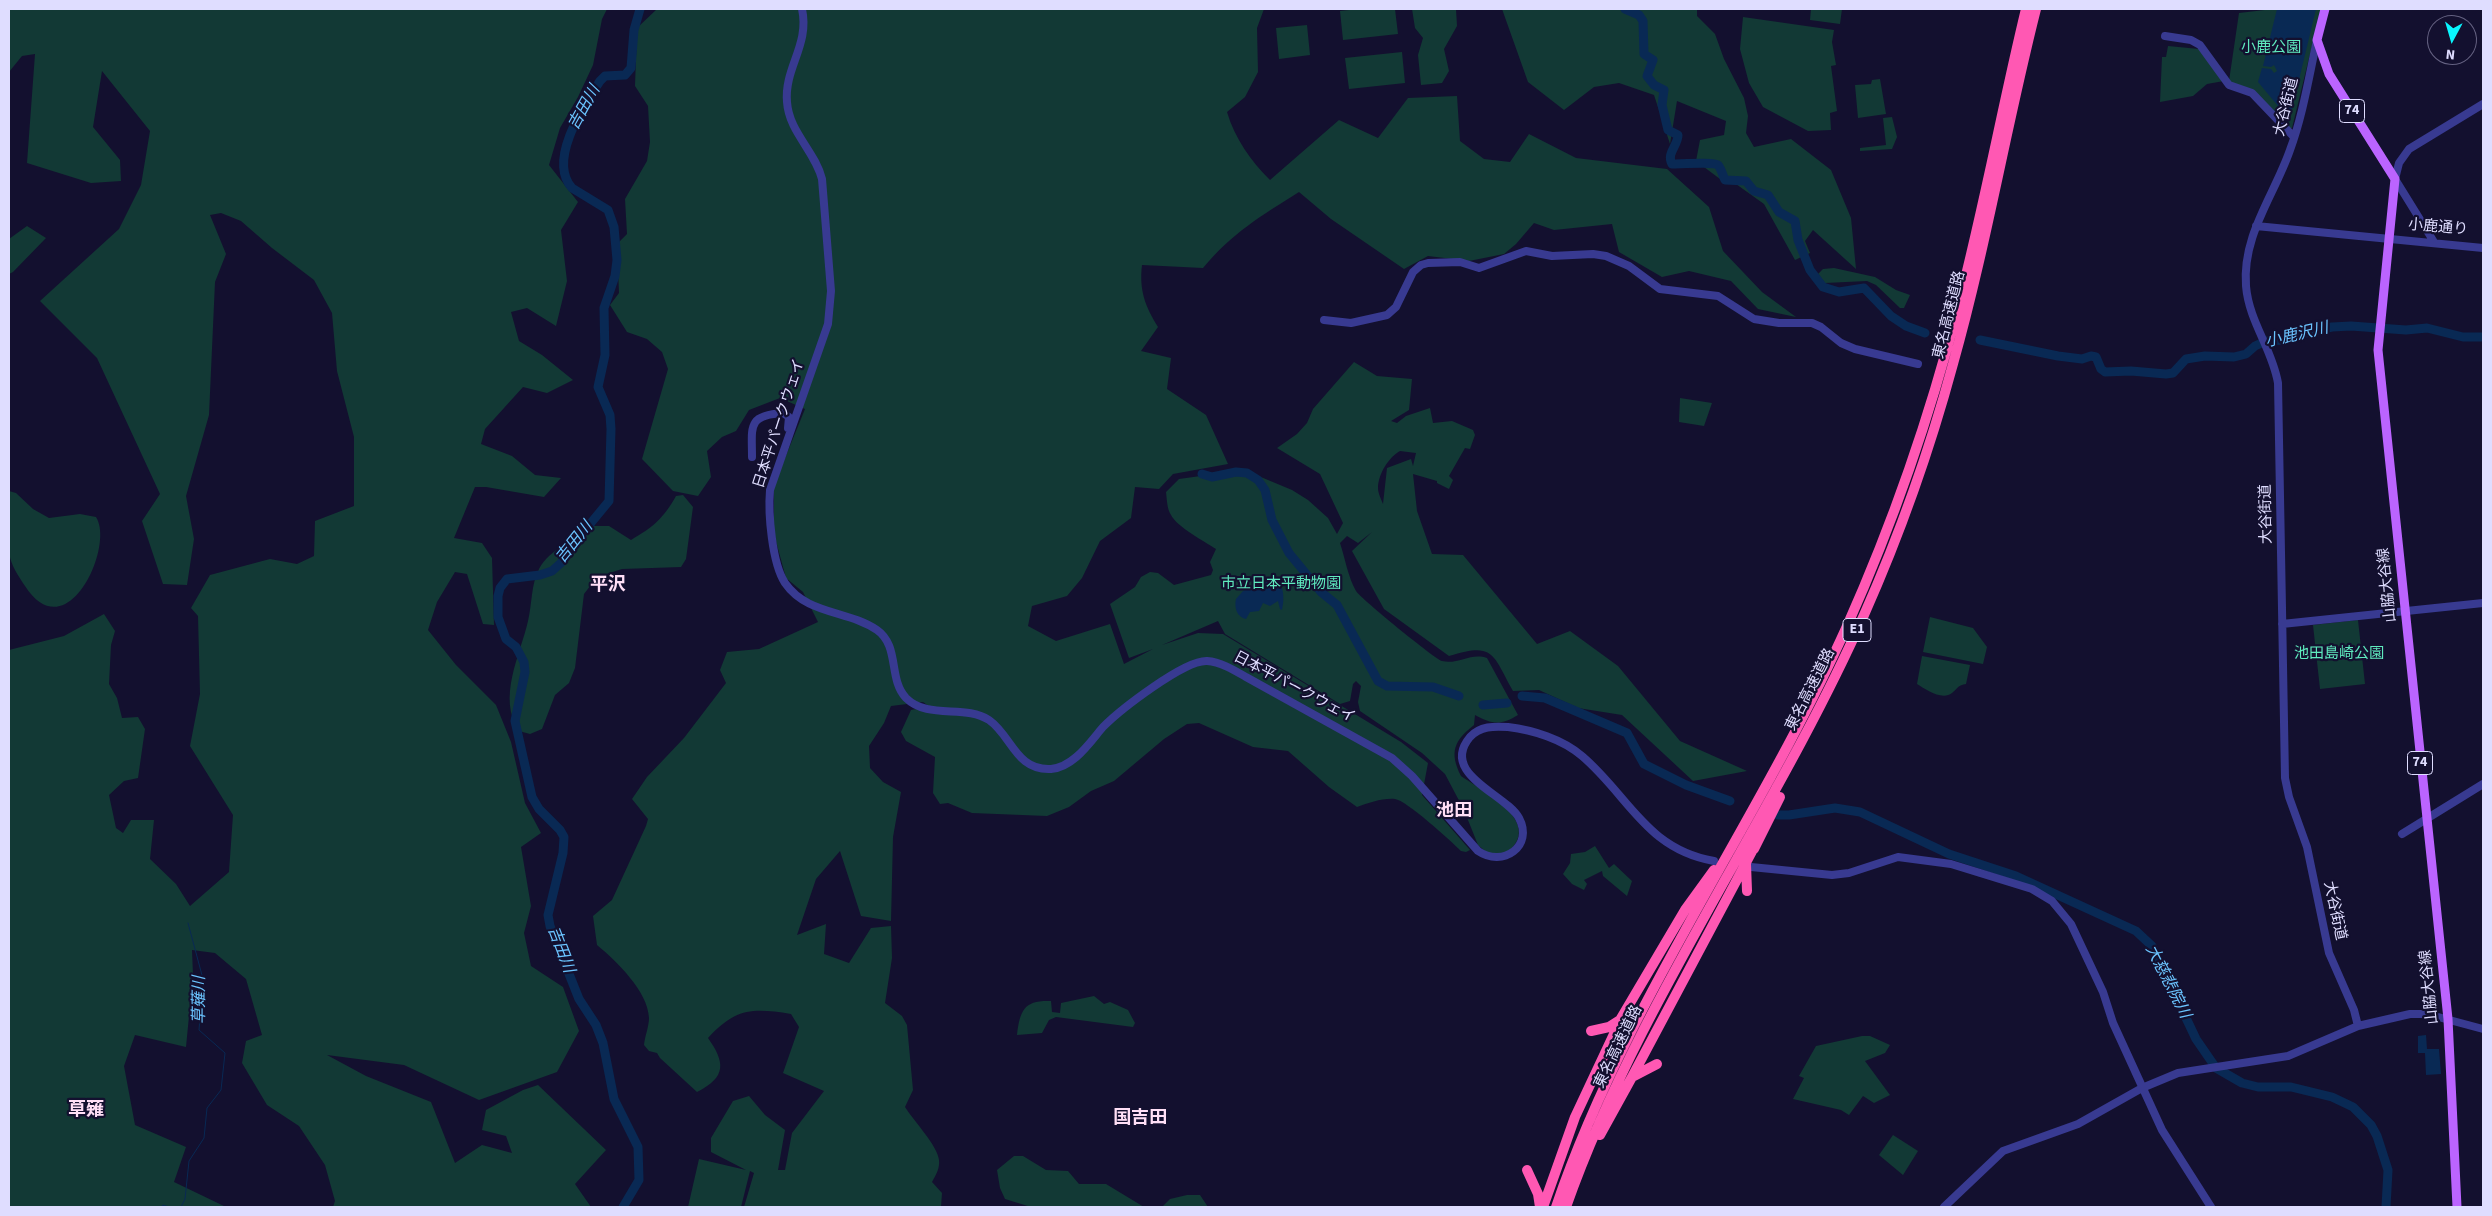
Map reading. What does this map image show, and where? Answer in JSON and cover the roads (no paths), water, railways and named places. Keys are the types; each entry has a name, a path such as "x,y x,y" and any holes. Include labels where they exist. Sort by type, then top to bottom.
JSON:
{"highway":[{"name":"東名高速道路","path":"1556,1207 1572,1160 1613,1068 1672,954 1806,710 1837,648 1876,558 1912,462 1959,306 2026,9"},
{"name":"東名高速道路","path":"1566,1207 1589,1146 1622,1071 1684,952 1786,773 1827,694 1882,571 1919,474 1940,411 1978,262 2036,9"},
{"path":"1748,891 1746,864 1827,694"},
{"path":"1566,1207 1625,1090 1757,842"},
{"path":"1542,1207 1575,1117 1620,1020 1685,910 1731,848"},
{"path":"1591,1031 1609,1027 1620,1020"},
{"path":"1625,1090 1636,1074 1657,1064"},
{"path":"1527,1170 1542,1207"}],"main road":[{"name":"大谷街道","path":"2317,40 2325,9"},
{"name":"74","path":"2317,40 2333,81 2395,179"},
{"name":"山脇大谷線","path":"2395,179 2378,350 2382,407 2448,1019 2457,1207"}],"street":[{"name":"日本平パークウェイ","path":"802,9 804,34 789,79 787,101 792,122 818,166 822,179 831,302 828,324 784,447 769,498 776,558 784,582 806,603 868,624 884,636 889,643 899,686 909,700 929,709 975,715 988,720 1019,757 1028,764 1044,769 1058,768 1078,755 1108,723 1130,704 1184,668 1207,661 1227,667 1392,758 1478,851 1487,856 1500,858 1511,853 1520,842 1522,831 1520,819 1512,810 1474,779 1464,765 1464,749 1471,736 1483,728 1497,726 1543,736 1575,750 1595,768 1657,836 1687,855 1714,862"},
{"path":"2165,36 2192,40 2200,45 2229,85 2252,93 2294,137"},
{"name":"大谷街道","path":"2317,40 2289,153 2256,226 2247,261 2246,284 2252,317 2275,369 2278,383 2284,768 2286,788 2306,847 2329,953 2354,1010 2358,1026"},
{"path":"2434,242 2395,179 2399,162 2409,149 2483,104"},
{"name":"小鹿通り","path":"2256,226 2483,248"},
{"path":"1324,320 1351,323 1387,315 1396,307 1413,272 1421,265 1428,263 1460,262 1479,268 1526,251 1552,256 1593,254 1615,259 1629,266 1660,289 1718,296 1754,318 1779,323 1812,324 1821,327 1841,343 1855,349 1918,364"},
{"path":"752,457 751,432 753,424 763,416 796,412"},
{"path":"783,413 789,421 784,447"},
{"path":"2282,624 2483,603"},
{"path":"2402,834 2483,784"},
{"path":"1751,867 1838,874 1904,857 1951,864 2024,886 2039,892 2052,901 2071,924 2103,992 2114,1023 2164,1134 2211,1207"},
{"path":"1944,1207 2004,1151 2078,1124 2142,1088 2178,1072 2288,1056 2358,1026 2410,1014 2426,1014 2483,1029"}],"water":[{"path":"2277,9 2316,9 2290,117 2288,118 2258,82 2262,68 2271,69 2274,73 2277,71 2274,65 2271,67 2263,66"},
{"path":"1271,577 1279,582 1281,586 1282,610 1278,601 1270,606 1263,603 1259,611 1250,612 1246,619 1240,616 1235,606 1236,599 1243,591"},
{"path":"2426,1035 2427,1049 2439,1049 2441,1074 2426,1075 2425,1053 2418,1053 2418,1036"}],"waterway":[{"name":"吉田川","path":"623,1207 639,1180 638,1147 614,1099 603,1043 596,1025 579,999 550,926 548,915 563,853 564,837 560,830 539,809 532,797 515,721 525,672 524,662 516,647 506,639 498,617 498,596 500,588 507,579 540,575 552,571 562,562 576,541 609,501 610,415 598,387 605,355 604,308 615,276 617,260 614,227 608,210 572,188 565,176 564,163 571,133 585,104 600,81 605,76 625,75 631,68 634,30 640,9"},
{"name":"小鹿沢川","path":"1625,9 1639,15 1643,21 1644,54 1653,60 1647,76 1654,85 1664,90 1662,105 1668,130 1678,135 1670,156 1672,164 1716,164 1720,168 1725,180 1746,181 1754,191 1768,195 1779,212 1795,221 1798,240 1810,270 1823,287 1839,292 1864,288 1891,316 1906,326 1925,333"},
{"name":"小鹿沢川","path":"1980,340 2058,356 2082,359 2091,356 2096,357 2101,369 2105,372 2131,371 2166,374 2173,373 2186,359 2205,356 2234,357 2246,354 2255,346 2266,341 2285,340 2332,327 2351,326 2406,330 2427,328 2463,337 2483,337"},
{"path":"1202,474 1212,477 1236,472 1247,473 1258,480 1265,490 1272,520 1289,553 1321,592 1337,605 1378,681 1387,686 1433,687 1459,696"},
{"path":"1522,696 1545,698 1627,733 1644,764 1686,785 1730,801"},
{"path":"1483,705 1507,703"},
{"name":"大慈悲院川","path":"1778,815 1835,808 1860,812 1949,854 2016,876 2136,931 2152,946 2196,1039 2216,1068 2242,1083 2258,1087 2291,1087 2332,1097 2353,1107 2371,1125 2377,1136 2388,1170 2386,1207"},
{"name":"草薙川","path":"181,1207 185,1199 189,1161 204,1138 207,1108 221,1090 225,1053 199,1030 203,979 188,923"},
{"name":"草薙川","path":"161,1207 163,1205 169,1207"}],"district":[{"name":"平沢","path":"608,586"},
{"name":"池田","path":"1454,812"},
{"name":"草薙","path":"86,1111"},
{"name":"国吉田","path":"1140,1119"}],"park label":[{"name":"小鹿公園","path":"2271,49"},
{"name":"市立日本平動物園","path":"1281,585"},
{"name":"池田島崎公園","path":"2339,655"}]}
